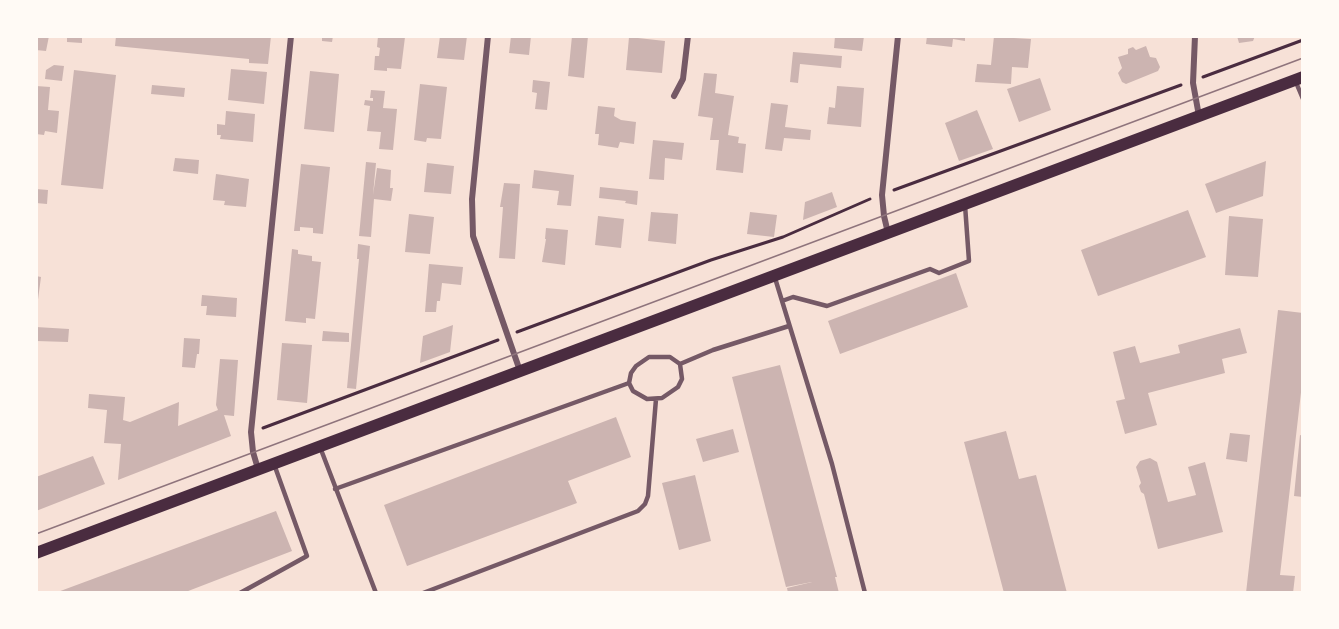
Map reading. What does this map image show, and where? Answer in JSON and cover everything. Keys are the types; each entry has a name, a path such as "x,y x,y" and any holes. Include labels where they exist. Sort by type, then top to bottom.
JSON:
{"main road":[{"path":"36,553 1299,79"}],"street":[{"path":"258,469 251,432 291,36"},
{"path":"488,36 472,199 473,236 520,371"},
{"path":"674,96 682,79 688,36"},
{"path":"888,233 882,195 898,36"},
{"path":"1195,36 1193,83 1199,116"}],"lane":[{"path":"1299,79 1303,99"},
{"path":"782,301 792,297 827,306 930,269 939,273 969,261 965,204"},
{"path":"774,276 832,464 865,593"},
{"path":"680,364 713,350 789,326"},
{"path":"650,357 670,357 680,364 682,379 678,387 657,399 640,396 633,391 629,383 631,373 636,366 650,357"},
{"path":"335,489 629,383"},
{"path":"423,593 638,511 645,504 648,496 657,399"},
{"path":"319,446 376,593"},
{"path":"240,593 307,556 274,463"}],"path":[{"path":"1200,78 1303,40"},
{"path":"889,193 1185,83"},
{"path":"513,334 721,256 783,237 875,197"},
{"path":"251,432 500,339"}],"building":[{"path":"36,36 49,36 46,51 36,50"},
{"path":"67,36 82,36 82,43 67,42"},
{"path":"116,36 271,36 268,64 249,63 249,59 115,46"},
{"path":"322,36 333,36 332,42 322,41"},
{"path":"378,36 405,37 401,69 374,70 375,56 379,56 380,48 377,47"},
{"path":"440,36 467,36 464,60 437,58"},
{"path":"511,36 531,36 529,55 509,53"},
{"path":"572,36 588,36 584,78 568,76"},
{"path":"835,36 864,36 862,51 834,48"},
{"path":"927,36 965,36 965,41 953,39 952,47 926,44"},
{"path":"994,36 1031,39 1028,68 1012,67 1011,84 975,82 977,64 991,65"},
{"path":"1237,36 1255,36 1253,41 1239,43"},
{"path":"629,37 665,41 662,73 626,70"},
{"path":"1146,46 1150,57 1156,58 1160,67 1158,71 1126,84 1122,82 1118,73 1122,68 1118,57 1128,54 1128,49 1133,47 1136,50"},
{"path":"793,52 842,56 841,68 800,64 798,83 790,82"},
{"path":"54,65 64,66 62,81 45,79 46,70"},
{"path":"231,69 267,72 264,104 228,100"},
{"path":"74,70 116,75 103,189 61,185"},
{"path":"310,71 339,74 334,132 304,129"},
{"path":"704,73 717,74 715,93 734,96 728,135 739,137 738,143 746,144 743,173 716,170 719,140 710,140 713,118 698,116"},
{"path":"1040,78 1051,110 1019,122 1007,89"},
{"path":"533,80 550,82 547,110 535,109 537,93 532,92"},
{"path":"420,84 447,87 441,139 427,138 426,142 414,140"},
{"path":"152,85 185,88 184,97 151,94"},
{"path":"36,86 50,87 48,110 59,111 57,133 45,131 44,135 36,134"},
{"path":"837,86 864,88 861,127 827,124 829,107 835,108"},
{"path":"371,90 385,91 383,108 397,109 393,150 379,149 381,132 367,131 370,106 364,105 365,100 373,101 373,98 370,98"},
{"path":"771,103 788,105 785,127 811,130 810,140 784,138 782,151 765,149"},
{"path":"598,106 615,108 614,116 621,120 636,122 634,144 620,142 618,148 598,145 599,134 595,134"},
{"path":"977,110 993,149 959,161 945,123"},
{"path":"226,111 255,114 253,142 220,139 221,135 217,135 217,124 225,125"},
{"path":"653,140 684,143 682,160 665,158 664,180 649,179"},
{"path":"175,158 199,160 198,174 173,171"},
{"path":"1266,161 1263,196 1216,213 1205,184"},
{"path":"366,162 376,163 373,195 377,168 391,170 390,188 393,188 391,201 374,199 371,237 359,236"},
{"path":"427,163 454,166 451,194 424,192"},
{"path":"301,164 330,167 323,234 313,233 313,228 300,227 300,231 294,231"},
{"path":"534,170 574,175 571,206 557,205 559,191 532,188"},
{"path":"216,174 249,179 246,207 224,205 225,201 213,200"},
{"path":"504,183 520,184 515,259 499,258 503,207 500,207"},
{"path":"600,187 638,191 637,205 625,203 626,201 599,198"},
{"path":"36,189 48,190 47,204 36,203"},
{"path":"832,192 837,207 803,220 805,202"},
{"path":"1188,210 1206,257 1098,296 1081,250"},
{"path":"651,212 678,214 676,244 648,241"},
{"path":"750,212 777,215 774,237 747,234"},
{"path":"409,214 434,217 430,254 405,252"},
{"path":"598,216 624,219 621,248 595,245"},
{"path":"1229,216 1263,219 1258,277 1225,275"},
{"path":"546,228 568,230 565,265 542,262"},
{"path":"358,244 370,246 356,389 347,388 359,259 357,259"},
{"path":"292,249 298,250 298,254 312,256 312,261 321,262 315,319 306,318 306,323 285,321"},
{"path":"429,264 463,267 461,285 442,283 436,312 425,312"},
{"path":"956,273 968,307 840,354 828,321"},
{"path":"36,276 41,277 37,307 36,307"},
{"path":"202,295 237,298 236,317 206,315 207,306 201,306"},
{"path":"1278,310 1303,313 1303,375 1280,575 1295,576 1293,593 1246,593"},
{"path":"453,325 450,352 420,363 423,336"},
{"path":"36,327 69,329 68,342 36,341"},
{"path":"1240,328 1247,353 1222,359 1225,373 1148,393 1157,425 1125,434 1116,401 1125,399 1113,352 1135,346 1140,363 1180,353 1178,345"},
{"path":"323,331 349,333 349,342 322,341"},
{"path":"184,338 200,339 195,368 182,367"},
{"path":"282,343 312,345 307,403 277,400"},
{"path":"220,359 238,360 234,416 224,415 231,436 118,480 121,444 104,443 107,410 88,408 89,394 125,397 123,420 130,422 179,402 178,426 218,410 216,405"},
{"path":"780,365 837,577 835,577 839,593 788,593 787,588 812,582 786,587 732,377"},
{"path":"616,417 631,457 568,481 577,503 407,566 384,505"},
{"path":"733,429 739,452 703,462 696,439"},
{"path":"1006,431 1019,479 1036,475 1067,593 1004,593 964,442"},
{"path":"1230,433 1250,435 1247,462 1226,459"},
{"path":"1300,435 1303,436 1303,497 1294,496"},
{"path":"93,456 105,484 36,511 36,477"},
{"path":"1150,458 1157,462 1168,502 1196,495 1188,467 1205,462 1223,532 1158,549 1144,494 1139,486 1141,483 1136,467 1140,461"},
{"path":"695,475 711,541 679,550 662,483"},
{"path":"276,511 292,551 183,593 55,593"}],"tram line":[{"path":"36,534 1303,58"}]}
